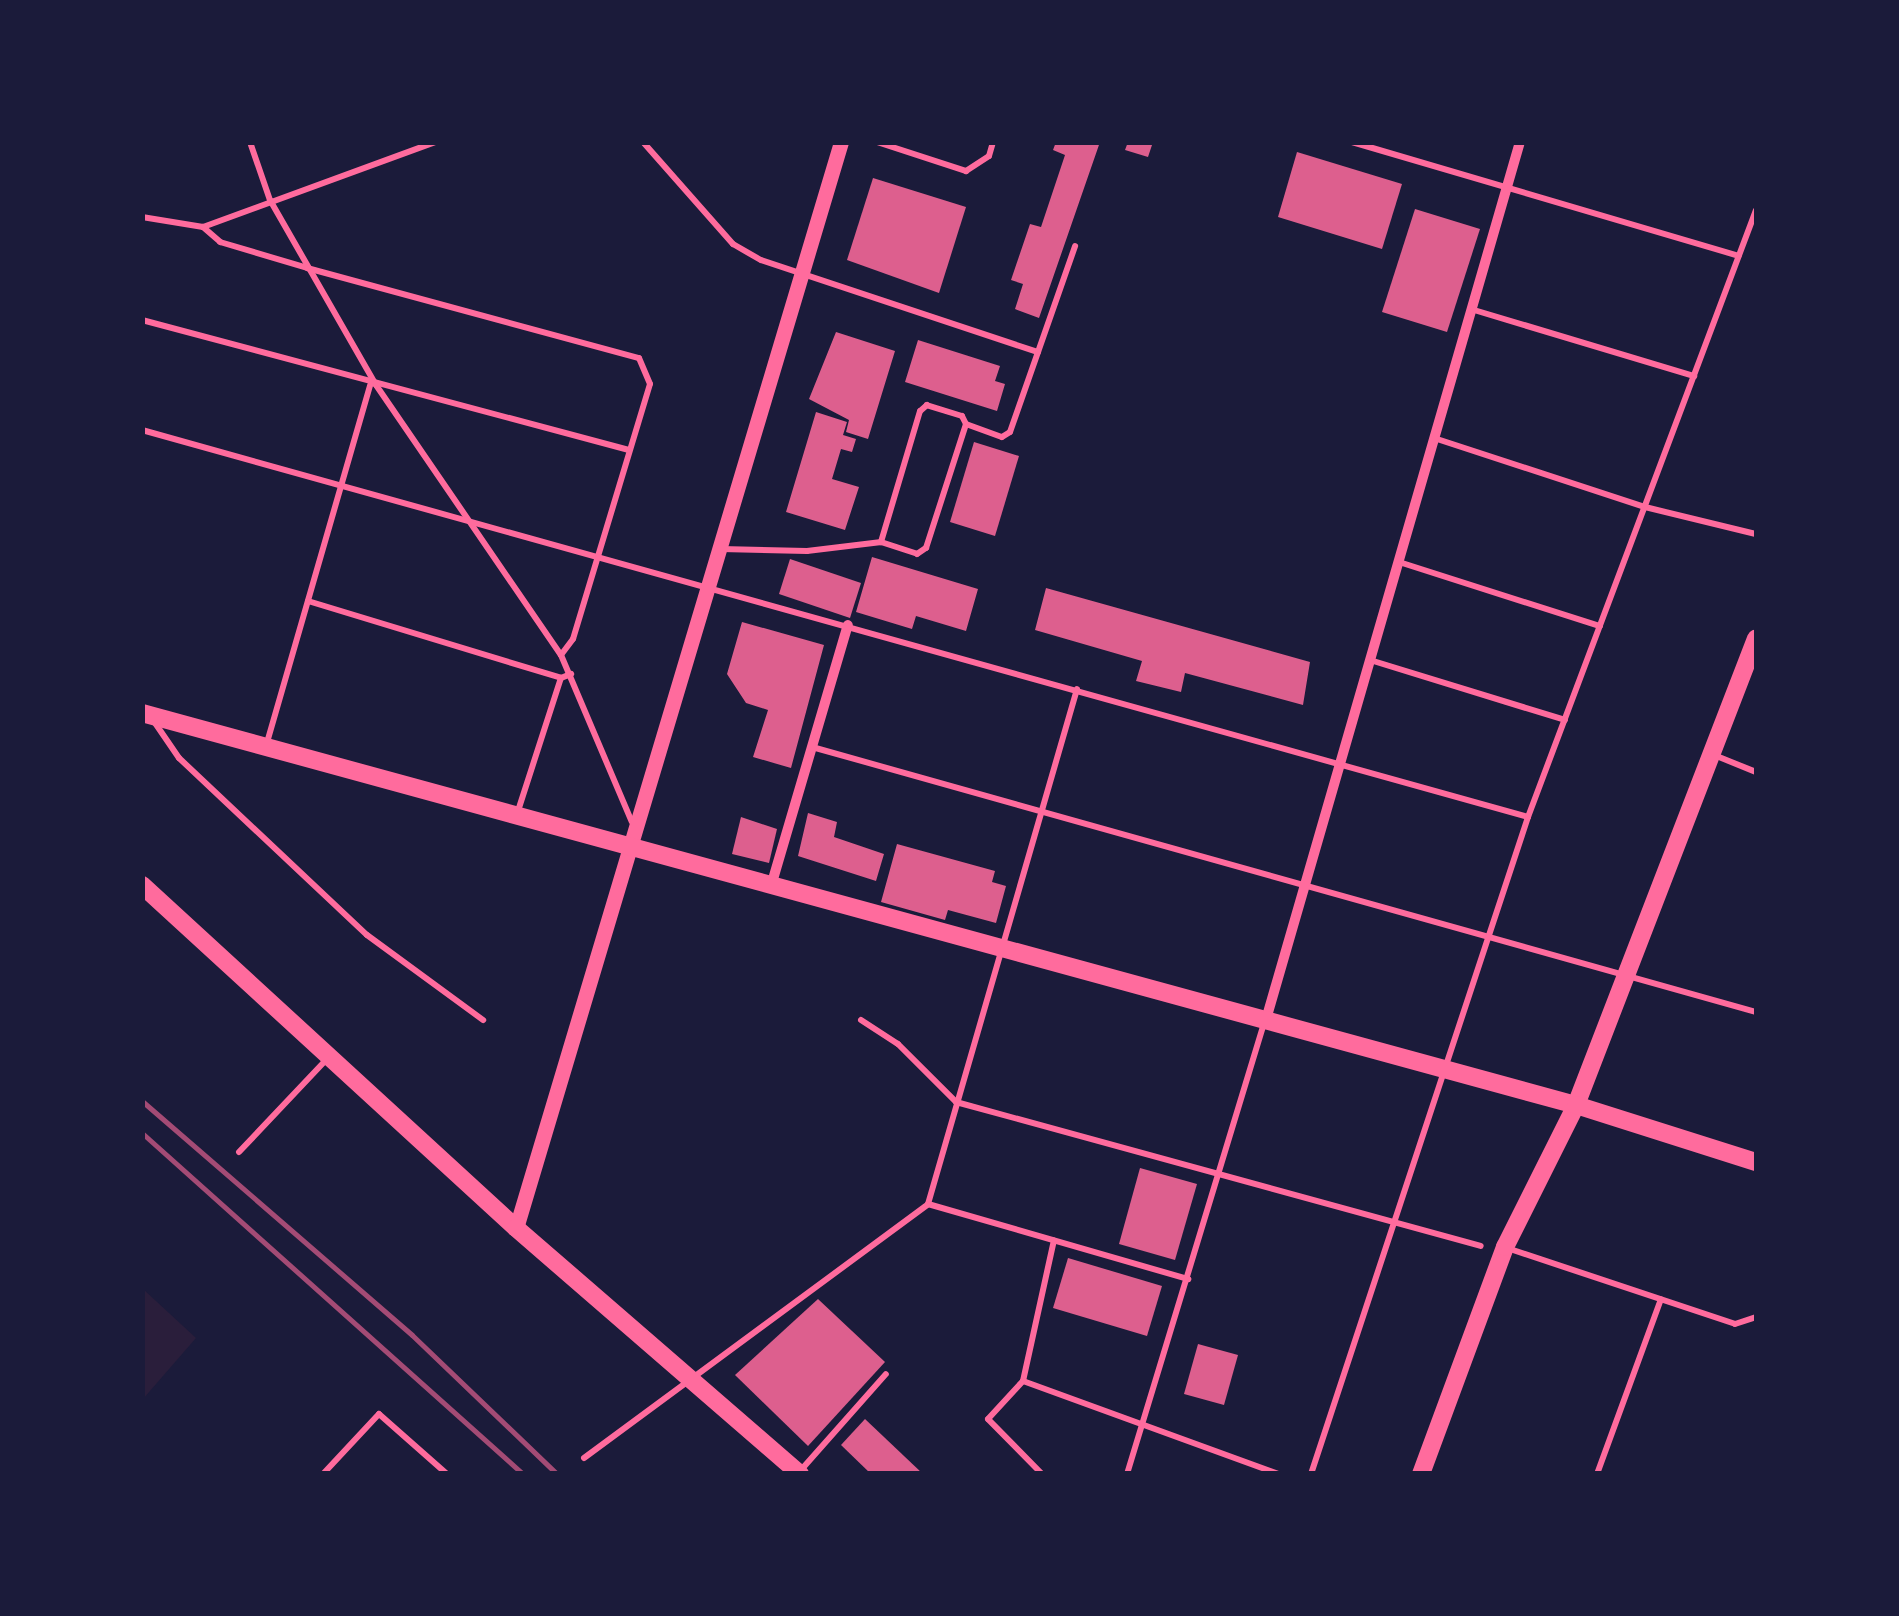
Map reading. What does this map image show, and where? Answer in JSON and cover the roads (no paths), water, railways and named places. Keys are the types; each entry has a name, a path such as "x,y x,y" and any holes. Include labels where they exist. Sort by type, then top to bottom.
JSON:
{"main road":[{"path":"1420,1474 1505,1247 1576,1105 1756,639"},
{"path":"146,714 517,815 633,842 771,886 1442,1074 1576,1105 1756,1162"},
{"path":"142,885 332,1054 516,1228 800,1473"}],"street":[{"path":"516,1228 841,142"},
{"path":"1264,1024 1338,761 1437,439 1520,142"},
{"path":"771,886 848,625"}],"lane":[{"path":"250,142 270,200 372,385 472,522 561,655 632,819 633,842"},
{"path":"203,228 435,142"},
{"path":"643,142 734,244 802,273 1038,352"},
{"path":"877,142 966,171 977,169 993,142"},
{"path":"1352,142 1740,256"},
{"path":"1310,1474 1528,817 1756,210"},
{"path":"143,216 203,228 220,242 543,335 560,332 639,358 648,367 650,384 573,638 561,655"},
{"path":"881,542 920,410 927,404 1002,437 1010,432 1076,246"},
{"path":"1474,310 1694,376"},
{"path":"142,320 372,385 629,450"},
{"path":"266,747 372,385"},
{"path":"720,549 808,551 881,542 917,554 926,548 966,424"},
{"path":"142,430 1528,817"},
{"path":"1437,439 1645,507 1756,534"},
{"path":"1399,562 1600,626"},
{"path":"308,601 561,678 571,674"},
{"path":"1368,660 1565,720"},
{"path":"517,815 561,678"},
{"path":"584,1458 928,1204 956,1102 967,1087 1078,689"},
{"path":"146,714 179,758 366,936 483,1020"},
{"path":"812,747 1626,972 1756,1012"},
{"path":"1713,755 1756,772"},
{"path":"861,1020 898,1044 956,1102 1482,1246"},
{"path":"1126,1474 1145,1425 1264,1024"},
{"path":"239,1152 332,1054"},
{"path":"928,1204 1188,1278"},
{"path":"1042,1474 988,1413 1023,1381 1054,1240"},
{"path":"1505,1247 1735,1324 1756,1317"},
{"path":"1597,1474 1661,1299"},
{"path":"800,1473 886,1374"},
{"path":"1023,1381 1279,1474"},
{"path":"323,1474 379,1414 447,1474"}],"railway":[{"path":"142,1101 412,1335 557,1474"},
{"path":"142,1133 523,1474"}]}
